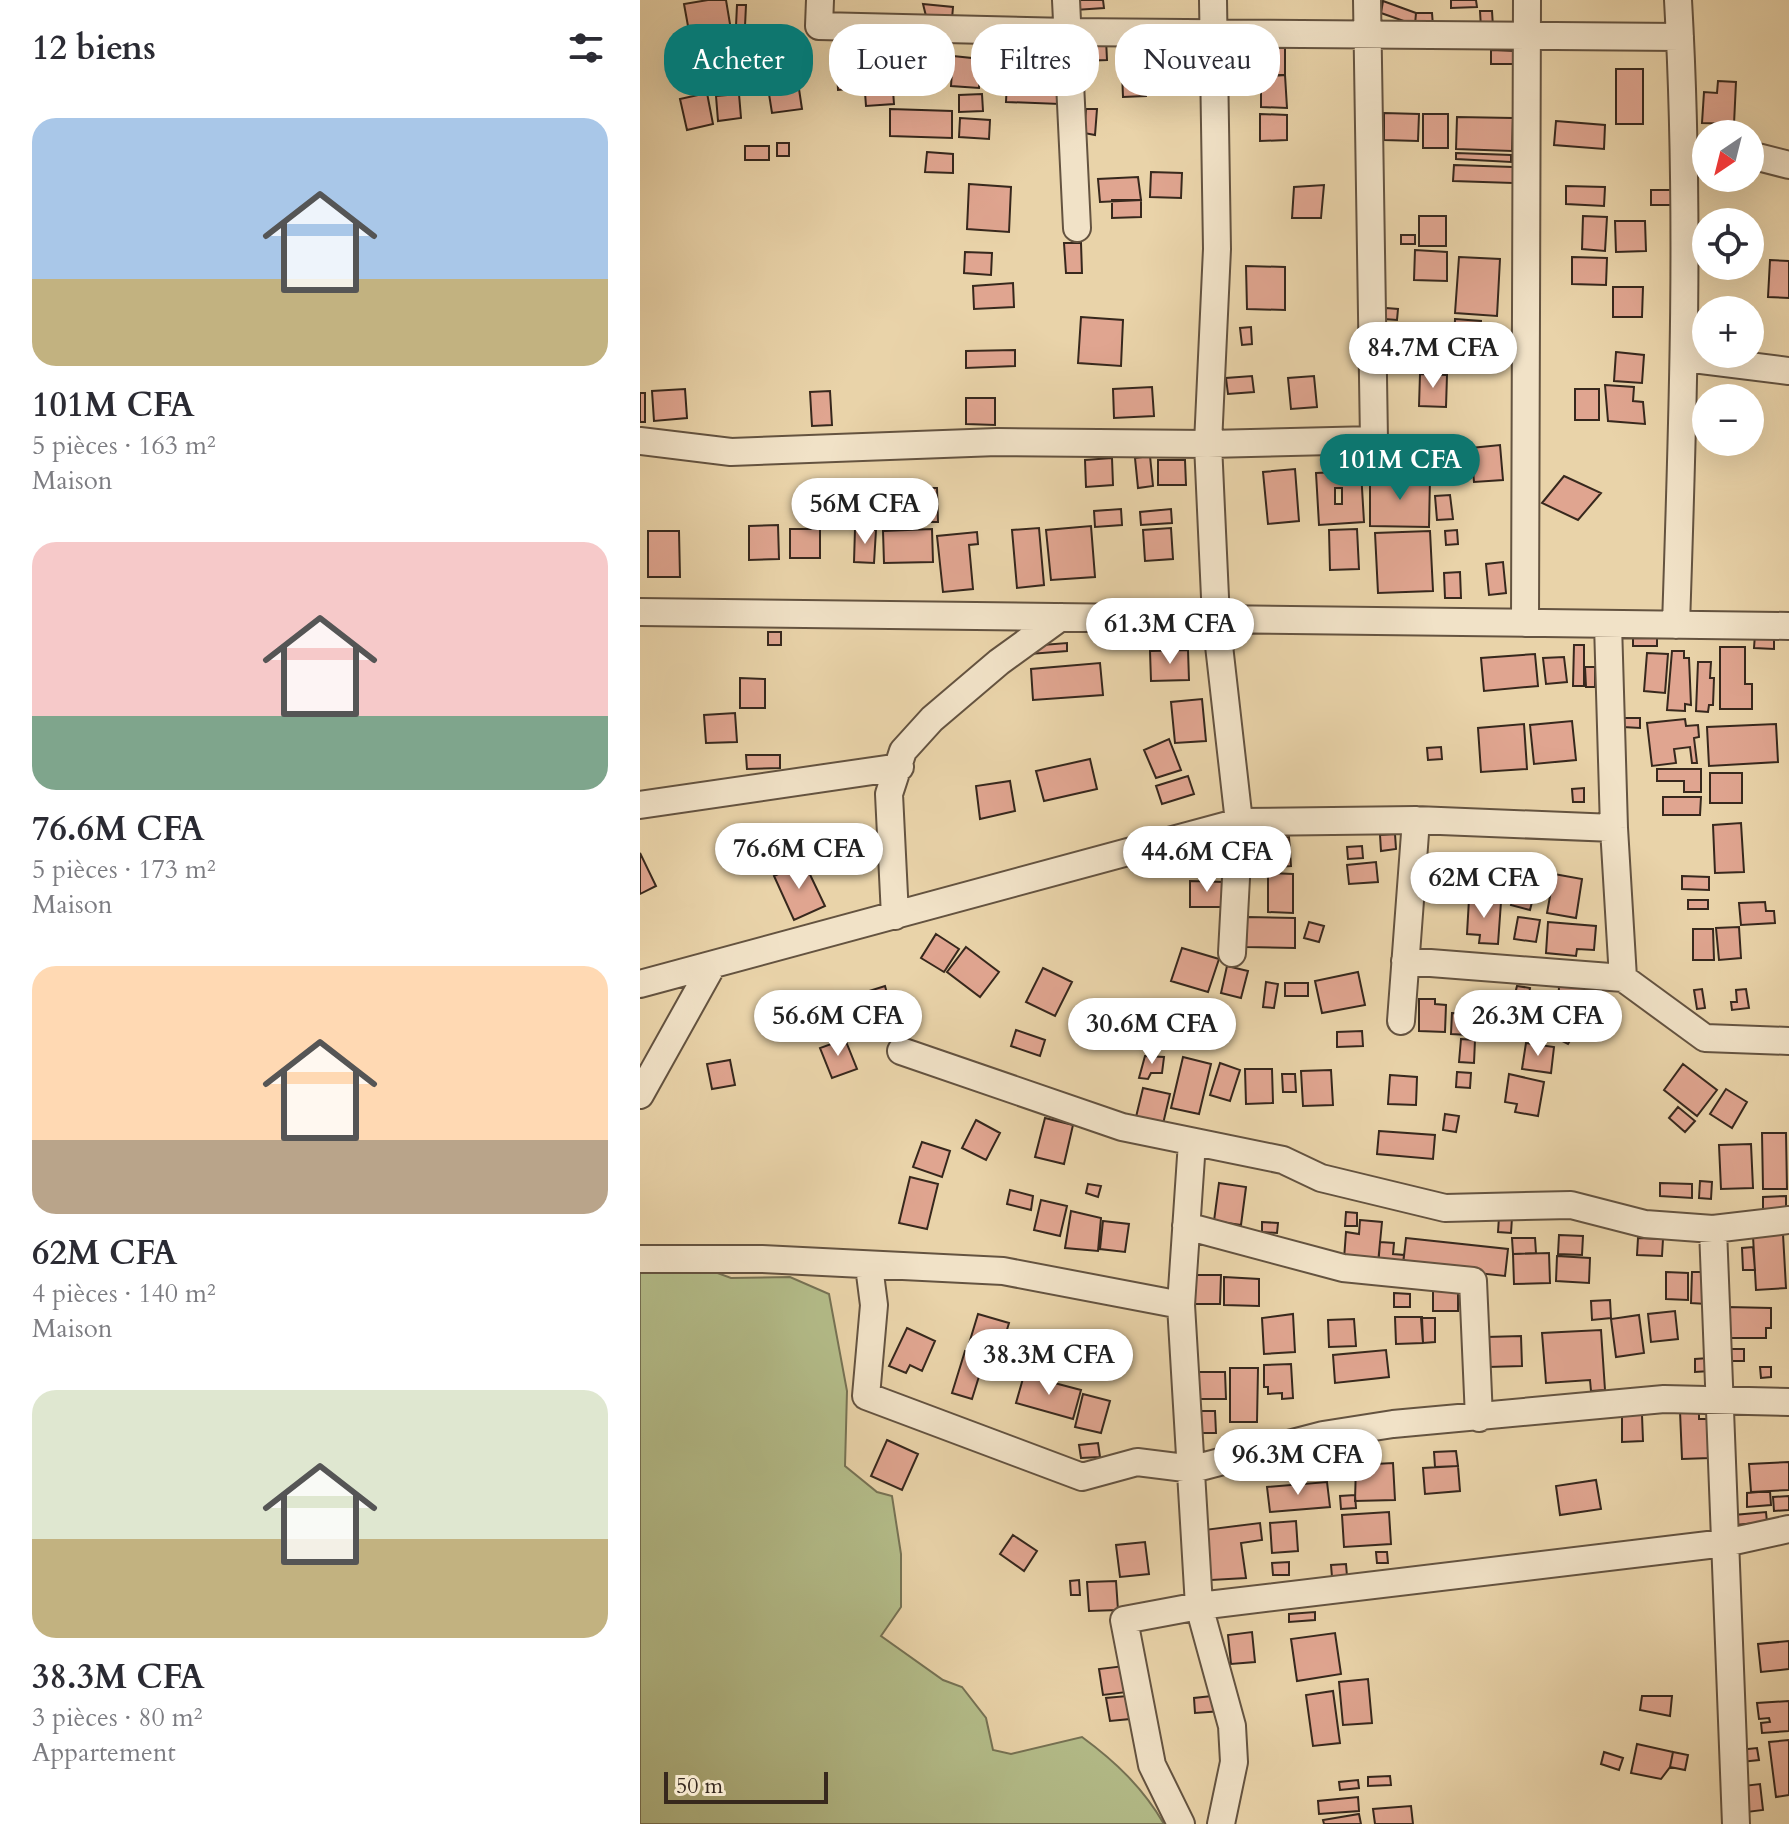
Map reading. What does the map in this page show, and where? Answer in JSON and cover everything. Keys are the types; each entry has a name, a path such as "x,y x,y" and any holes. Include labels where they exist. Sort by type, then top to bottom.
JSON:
{"street":[{"path":"820,0 819,26 971,30"},
{"path":"1066,0 1068,24"},
{"path":"1213,0 1214,24"},
{"path":"640,441 731,452 997,442 1208,444 1374,440 1367,0"},
{"path":"1525,623 1527,0"},
{"path":"1678,0 1692,130"},
{"path":"1280,32 1680,37"},
{"path":"1072,96 1077,228"},
{"path":"1215,96 1217,249 1208,444 1216,619 1239,822 1232,953"},
{"path":"1764,159 1789,165"},
{"path":"1676,625 1693,192"},
{"path":"1685,358 1789,371"},
{"path":"640,612 1789,626"},
{"path":"895,916 889,794 903,751 932,719 999,662 1061,617"},
{"path":"1608,624 1614,828 1623,978"},
{"path":"640,805 900,767"},
{"path":"1401,1021 1416,820"},
{"path":"640,984 1239,822 1416,820 1614,828"},
{"path":"1405,961 1623,978 1705,1038 1789,1041"},
{"path":"641,1088 712,966"},
{"path":"901,1051 1122,1127 1283,1160 1321,1178 1445,1208 1571,1205 1645,1224 1713,1229 1789,1220"},
{"path":"1192,1142 1181,1305 1199,1606 1232,1726 1234,1762 1221,1824"},
{"path":"1186,1226 1343,1268 1473,1281 1479,1418"},
{"path":"1713,1229 1740,1824"},
{"path":"640,1259 762,1259 1003,1271 1181,1305"},
{"path":"869,1266 874,1305 866,1396 1082,1477 1137,1462 1193,1469 1323,1435 1393,1424 1664,1399 1789,1402"},
{"path":"1181,1824 1152,1765 1124,1620 1199,1606 1725,1543 1789,1529"}],"green space":[{"path":"640,1264 693,1264 731,1278 790,1277 829,1294 847,1391 845,1466 877,1492 892,1496 901,1554 901,1607 881,1636 943,1680 962,1687 986,1718 993,1750 1011,1754 1082,1737 1128,1776 1164,1824 640,1824"}],"building":[{"path":"726,0 730,24 688,24 684,4"},
{"path":"1074,0 1103,0 1104,8 1075,10"},
{"path":"1451,0 1476,0 1477,7 1451,8"},
{"path":"1383,1 1416,13 1415,25 1381,13"},
{"path":"923,4 953,7 952,19 926,16"},
{"path":"737,5 746,5 745,24 736,24"},
{"path":"1480,11 1492,11 1493,27 1481,28"},
{"path":"1416,13 1432,13 1433,26 1415,25"},
{"path":"1099,39 1106,39 1107,60 1099,60"},
{"path":"1280,48 1285,48 1285,75 1280,75"},
{"path":"1491,50 1516,51 1516,64 1491,64"},
{"path":"955,56 971,58 971,87 955,86"},
{"path":"1616,69 1643,69 1643,124 1616,124"},
{"path":"1280,75 1285,75 1287,108 1261,107 1261,96 1280,96"},
{"path":"1718,81 1736,82 1734,120 1702,120 1704,92 1717,93"},
{"path":"959,95 982,96 983,111 959,112"},
{"path":"708,96 713,124 687,130 680,99"},
{"path":"716,96 739,96 741,118 718,121"},
{"path":"769,96 800,96 802,109 772,113"},
{"path":"865,96 893,96 894,104 866,106"},
{"path":"1006,96 1060,96 1060,104 1006,102"},
{"path":"890,109 952,111 952,138 890,136"},
{"path":"1086,109 1097,109 1095,135 1084,133"},
{"path":"1384,113 1419,114 1418,141 1384,140"},
{"path":"1260,114 1287,115 1287,140 1260,141"},
{"path":"1423,114 1448,114 1448,148 1423,148"},
{"path":"1457,117 1513,118 1512,151 1456,149"},
{"path":"960,118 990,120 989,139 959,137"},
{"path":"1556,121 1605,125 1604,149 1554,145"},
{"path":"777,143 789,143 789,156 777,156"},
{"path":"745,146 769,146 769,160 745,160"},
{"path":"927,152 953,154 953,173 925,172"},
{"path":"1456,153 1511,155 1511,162 1456,159"},
{"path":"1454,165 1513,167 1513,183 1453,181"},
{"path":"1151,172 1182,173 1181,198 1150,197"},
{"path":"1138,177 1141,200 1100,202 1098,179"},
{"path":"969,184 1011,187 1009,232 967,229"},
{"path":"1324,185 1321,218 1292,218 1294,187"},
{"path":"1566,186 1605,187 1604,206 1566,204"},
{"path":"1651,190 1676,190 1676,205 1651,205"},
{"path":"1112,200 1141,200 1141,217 1112,218"},
{"path":"1419,216 1446,216 1446,246 1419,246"},
{"path":"1583,216 1607,217 1605,251 1582,249"},
{"path":"1615,221 1645,221 1646,251 1616,252"},
{"path":"1401,235 1415,235 1415,244 1401,244"},
{"path":"1064,243 1081,243 1082,273 1066,273"},
{"path":"1415,250 1447,252 1447,281 1414,280"},
{"path":"965,252 992,253 991,275 964,273"},
{"path":"1459,257 1500,259 1497,316 1455,313"},
{"path":"1572,257 1607,258 1606,285 1572,284"},
{"path":"1770,260 1789,261 1789,298 1768,297"},
{"path":"1246,266 1285,267 1285,310 1247,309"},
{"path":"1013,283 1014,307 974,309 973,286"},
{"path":"1613,287 1643,287 1642,317 1613,317"},
{"path":"1386,308 1398,309 1397,320 1384,319"},
{"path":"1081,317 1123,320 1121,366 1078,363"},
{"path":"1455,319 1481,321 1479,352 1454,351"},
{"path":"1251,327 1252,344 1242,345 1240,328"},
{"path":"1015,350 1015,366 966,368 966,351"},
{"path":"1616,352 1644,355 1642,383 1614,381"},
{"path":"1420,374 1447,375 1446,407 1419,406"},
{"path":"1252,376 1254,392 1228,394 1226,378"},
{"path":"1314,376 1317,407 1291,409 1288,378"},
{"path":"1605,385 1634,387 1633,401 1643,402 1645,424 1608,421"},
{"path":"1152,387 1154,416 1114,418 1113,389"},
{"path":"685,389 687,418 654,421 652,391"},
{"path":"1575,389 1599,389 1599,420 1575,420"},
{"path":"830,391 832,425 812,426 810,392"},
{"path":"640,393 645,393 645,422 640,422"},
{"path":"966,398 995,398 995,425 966,424"},
{"path":"1500,445 1503,480 1474,482 1471,448"},
{"path":"1150,456 1153,486 1138,488 1135,458"},
{"path":"1112,458 1113,485 1086,487 1085,460"},
{"path":"1158,460 1185,460 1186,485 1158,485"},
{"path":"1295,469 1299,521 1268,524 1263,472"},
{"path":"1361,471 1364,522 1319,525 1316,473","holes":["1335,488 1342,488 1342,504 1335,504"]},
{"path":"1564,476 1601,493 1578,520 1542,503"},
{"path":"1370,478 1430,479 1429,527 1370,526"},
{"path":"909,488 937,488 938,522 910,522"},
{"path":"1450,495 1453,519 1437,520 1435,496"},
{"path":"1121,509 1122,525 1095,527 1094,511"},
{"path":"1171,509 1172,523 1141,525 1140,512"},
{"path":"778,525 779,559 749,560 749,526"},
{"path":"1091,526 1095,577 1051,580 1046,530"},
{"path":"1039,528 1044,585 1017,588 1012,530"},
{"path":"1171,528 1173,559 1145,561 1143,530"},
{"path":"790,529 820,529 820,558 790,558"},
{"path":"855,529 876,530 874,563 854,562"},
{"path":"932,529 933,562 884,563 883,531"},
{"path":"1357,529 1359,569 1330,570 1329,530"},
{"path":"1457,530 1458,544 1446,545 1445,531"},
{"path":"648,531 679,531 680,577 648,577"},
{"path":"1430,531 1433,591 1378,593 1375,533"},
{"path":"977,532 978,544 969,545 973,589 943,592 937,536"},
{"path":"1503,562 1506,593 1489,595 1486,564"},
{"path":"1460,572 1461,598 1445,598 1444,573"},
{"path":"1132,625 1133,636 1112,638 1111,626"},
{"path":"768,632 781,632 781,645 768,645"},
{"path":"1633,634 1657,634 1657,646 1633,646"},
{"path":"1755,634 1774,635 1774,649 1754,648"},
{"path":"1067,643 1067,651 1030,654 1030,646"},
{"path":"1574,645 1584,645 1584,686 1573,686"},
{"path":"1720,647 1745,647 1745,684 1752,684 1752,709 1720,709"},
{"path":"1188,650 1189,680 1151,681 1150,651"},
{"path":"1672,651 1684,651 1684,658 1689,658 1691,705 1685,704 1685,711 1667,710"},
{"path":"1647,653 1668,654 1665,693 1644,691"},
{"path":"1535,654 1538,686 1484,691 1481,658"},
{"path":"1564,657 1567,682 1546,684 1543,658"},
{"path":"1698,662 1711,662 1713,705 1709,705 1708,712 1696,711"},
{"path":"1100,663 1103,695 1033,700 1031,669"},
{"path":"1585,667 1595,667 1595,687 1586,687"},
{"path":"740,678 765,679 765,708 740,708"},
{"path":"1202,699 1206,741 1175,743 1171,702"},
{"path":"735,713 737,742 706,743 704,715"},
{"path":"1623,718 1640,718 1640,728 1623,727"},
{"path":"1685,719 1686,726 1698,725 1699,737 1694,738 1697,763 1692,763 1690,747 1674,749 1676,763 1652,766 1647,723"},
{"path":"1572,721 1576,760 1534,764 1530,725"},
{"path":"1524,724 1527,769 1481,772 1478,728"},
{"path":"1776,724 1778,762 1709,766 1707,727"},
{"path":"1169,739 1181,770 1156,778 1144,750"},
{"path":"1441,747 1442,759 1428,760 1427,748"},
{"path":"746,755 780,755 780,768 747,769"},
{"path":"1090,759 1097,789 1044,801 1036,771"},
{"path":"1657,769 1701,769 1701,792 1684,792 1684,781 1657,781"},
{"path":"1710,773 1742,773 1742,803 1710,803"},
{"path":"1188,776 1194,794 1162,804 1156,786"},
{"path":"1010,781 1015,811 980,819 976,786"},
{"path":"1584,788 1584,802 1573,802 1572,789"},
{"path":"1663,797 1701,797 1700,815 1663,815"},
{"path":"1741,823 1744,872 1715,873 1713,825"},
{"path":"1395,834 1396,849 1381,851 1380,835"},
{"path":"1289,837 1291,866 1259,868 1257,840"},
{"path":"855,846 857,858 837,860 836,848"},
{"path":"1362,846 1363,858 1348,859 1347,847"},
{"path":"640,853 656,886 640,894"},
{"path":"804,862 825,906 794,920 774,876"},
{"path":"1376,862 1378,882 1349,884 1347,865"},
{"path":"1449,865 1480,871 1477,887 1446,881"},
{"path":"1268,873 1293,874 1293,913 1268,912"},
{"path":"1554,874 1582,879 1576,918 1547,913"},
{"path":"1682,876 1709,877 1709,890 1682,889"},
{"path":"1518,877 1537,882 1530,910 1511,905"},
{"path":"1190,881 1225,882 1225,907 1190,907"},
{"path":"1469,899 1501,902 1498,944 1479,943 1480,935 1467,934"},
{"path":"1688,900 1708,900 1708,909 1688,909"},
{"path":"1765,902 1766,911 1774,911 1775,923 1741,925 1739,903"},
{"path":"1247,917 1295,918 1295,948 1246,947"},
{"path":"1518,917 1540,920 1536,942 1514,939"},
{"path":"1309,922 1324,926 1319,942 1304,938"},
{"path":"1548,922 1596,926 1594,950 1577,949 1576,956 1546,953"},
{"path":"1739,927 1741,958 1719,960 1716,928"},
{"path":"1693,929 1713,929 1714,960 1693,960"},
{"path":"936,934 959,949 944,972 921,958"},
{"path":"966,947 999,972 980,997 947,972"},
{"path":"1182,948 1219,959 1208,992 1171,981"},
{"path":"1227,966 1248,971 1241,998 1221,993"},
{"path":"1043,968 1072,982 1055,1016 1026,1002"},
{"path":"1358,972 1365,1005 1322,1013 1315,981"},
{"path":"1266,982 1278,984 1274,1008 1263,1007"},
{"path":"1559,982 1595,987 1583,1008 1589,1009 1568,1044 1558,1039"},
{"path":"1285,983 1308,983 1308,996 1285,996"},
{"path":"885,986 893,1016 872,1022 863,993"},
{"path":"1517,986 1530,988 1522,1038 1497,1033 1503,992 1515,994"},
{"path":"1702,989 1705,1008 1697,1009 1694,990"},
{"path":"1746,989 1749,1008 1732,1010 1731,1002 1737,1002 1736,990"},
{"path":"856,998 864,1030 831,1038 823,1006"},
{"path":"1419,999 1435,999 1435,1004 1446,1005 1445,1032 1419,1031"},
{"path":"1452,1013 1469,1014 1468,1035 1451,1034"},
{"path":"1534,1014 1552,1014 1551,1038 1533,1038"},
{"path":"1016,1030 1045,1040 1040,1056 1011,1046"},
{"path":"1362,1031 1363,1046 1337,1047 1337,1032"},
{"path":"845,1039 857,1069 832,1078 820,1048"},
{"path":"1461,1039 1475,1040 1474,1063 1459,1062"},
{"path":"1526,1043 1554,1047 1551,1073 1522,1069"},
{"path":"1145,1056 1164,1057 1162,1073 1151,1073 1148,1079 1139,1078"},
{"path":"1183,1057 1211,1064 1199,1114 1171,1108"},
{"path":"730,1060 735,1085 712,1089 707,1064"},
{"path":"1220,1063 1240,1070 1230,1101 1210,1095"},
{"path":"1683,1064 1717,1090 1697,1116 1664,1090"},
{"path":"1245,1069 1272,1069 1273,1103 1246,1104"},
{"path":"1331,1070 1333,1105 1303,1106 1301,1071"},
{"path":"1457,1072 1471,1073 1470,1088 1456,1087"},
{"path":"1282,1074 1295,1074 1296,1092 1283,1092"},
{"path":"1509,1074 1544,1082 1538,1116 1515,1112 1517,1104 1505,1102"},
{"path":"1390,1075 1417,1077 1416,1105 1388,1104"},
{"path":"1143,1088 1170,1094 1163,1124 1136,1117"},
{"path":"1726,1089 1747,1102 1732,1128 1710,1114"},
{"path":"1678,1107 1695,1121 1685,1132 1669,1118"},
{"path":"1445,1114 1459,1116 1456,1132 1443,1130"},
{"path":"1045,1118 1073,1125 1064,1164 1035,1157"},
{"path":"976,1120 1000,1133 986,1160 962,1148"},
{"path":"1379,1131 1435,1135 1433,1159 1377,1154"},
{"path":"1762,1133 1786,1133 1787,1189 1763,1189"},
{"path":"922,1142 950,1151 942,1177 913,1167"},
{"path":"1751,1144 1753,1188 1721,1189 1719,1145"},
{"path":"910,1177 938,1184 927,1229 899,1223"},
{"path":"1700,1181 1712,1182 1711,1199 1699,1198"},
{"path":"1219,1183 1246,1187 1241,1225 1214,1221"},
{"path":"1660,1183 1692,1184 1692,1198 1660,1196"},
{"path":"1088,1184 1101,1186 1098,1197 1086,1193"},
{"path":"1010,1190 1033,1196 1031,1210 1007,1204"},
{"path":"1786,1196 1786,1211 1763,1211 1763,1197"},
{"path":"1041,1200 1067,1206 1060,1236 1034,1230"},
{"path":"1071,1211 1101,1218 1098,1251 1065,1248"},
{"path":"1346,1212 1357,1213 1357,1226 1345,1226"},
{"path":"1499,1217 1512,1218 1511,1233 1498,1232"},
{"path":"1360,1220 1382,1222 1378,1263 1344,1259 1346,1232 1359,1234"},
{"path":"1103,1221 1129,1224 1125,1252 1100,1249"},
{"path":"1262,1222 1278,1223 1277,1233 1262,1232"},
{"path":"1783,1234 1786,1288 1756,1290 1753,1236"},
{"path":"1559,1235 1583,1236 1582,1255 1558,1254"},
{"path":"1406,1238 1508,1249 1505,1276 1403,1265"},
{"path":"1512,1238 1535,1238 1536,1253 1513,1254"},
{"path":"1638,1238 1663,1239 1662,1256 1637,1255"},
{"path":"1380,1242 1394,1243 1393,1254 1404,1255 1402,1271 1378,1268"},
{"path":"1753,1247 1755,1270 1743,1270 1742,1248"},
{"path":"1549,1253 1550,1283 1514,1284 1513,1254"},
{"path":"1557,1256 1590,1258 1589,1283 1556,1281"},
{"path":"1666,1272 1688,1273 1688,1300 1666,1299"},
{"path":"1692,1272 1707,1272 1706,1304 1691,1303"},
{"path":"1194,1275 1221,1275 1220,1304 1193,1304"},
{"path":"1224,1277 1259,1279 1259,1306 1224,1305"},
{"path":"1433,1285 1458,1285 1458,1311 1433,1311"},
{"path":"1394,1293 1410,1294 1410,1307 1394,1307"},
{"path":"1610,1300 1611,1318 1592,1320 1591,1301"},
{"path":"1727,1307 1771,1308 1771,1328 1766,1328 1766,1338 1727,1338"},
{"path":"1675,1311 1678,1339 1651,1342 1648,1314"},
{"path":"978,1314 1009,1323 999,1356 968,1347"},
{"path":"1293,1314 1295,1352 1264,1354 1262,1318"},
{"path":"1639,1315 1644,1353 1616,1357 1611,1319"},
{"path":"1395,1317 1422,1317 1423,1343 1396,1344"},
{"path":"1421,1318 1435,1318 1435,1342 1423,1343"},
{"path":"1354,1319 1356,1346 1329,1347 1328,1320"},
{"path":"907,1328 935,1341 922,1371 910,1365 906,1373 889,1366"},
{"path":"1601,1330 1605,1390 1591,1391 1590,1380 1546,1383 1542,1333"},
{"path":"1521,1336 1522,1366 1488,1367 1486,1337"},
{"path":"1731,1349 1744,1349 1744,1361 1731,1361"},
{"path":"1386,1350 1389,1377 1335,1383 1333,1355"},
{"path":"965,1351 985,1357 972,1399 952,1393"},
{"path":"1709,1358 1710,1371 1695,1372 1695,1359"},
{"path":"1291,1364 1293,1398 1282,1399 1282,1393 1268,1394 1268,1387 1264,1387 1264,1365"},
{"path":"1760,1367 1771,1367 1771,1377 1761,1378"},
{"path":"1230,1368 1258,1368 1257,1422 1230,1422"},
{"path":"1197,1372 1225,1372 1226,1399 1198,1399"},
{"path":"1024,1375 1081,1390 1073,1419 1016,1403"},
{"path":"1083,1394 1110,1401 1101,1433 1075,1427"},
{"path":"1699,1410 1699,1419 1708,1419 1710,1458 1682,1459 1680,1411"},
{"path":"1199,1411 1215,1411 1216,1433 1200,1433"},
{"path":"1622,1415 1642,1415 1643,1441 1622,1442"},
{"path":"887,1440 918,1454 902,1490 871,1476"},
{"path":"1098,1443 1100,1457 1081,1458 1079,1445"},
{"path":"1377,1448 1378,1464 1356,1465 1355,1449"},
{"path":"1456,1451 1458,1466 1435,1467 1434,1452"},
{"path":"1789,1462 1789,1490 1751,1492 1749,1464"},
{"path":"1393,1463 1395,1500 1355,1501 1356,1465"},
{"path":"1458,1466 1460,1491 1425,1494 1423,1468"},
{"path":"1596,1480 1601,1509 1560,1515 1556,1486"},
{"path":"1327,1482 1330,1507 1270,1512 1267,1487"},
{"path":"1770,1491 1771,1505 1747,1507 1747,1493"},
{"path":"1355,1495 1356,1508 1341,1509 1340,1496"},
{"path":"1789,1496 1789,1510 1774,1511 1773,1497"},
{"path":"1389,1512 1391,1544 1344,1547 1342,1515"},
{"path":"1766,1512 1767,1522 1735,1525 1734,1515"},
{"path":"1296,1521 1298,1551 1272,1553 1270,1523"},
{"path":"1260,1523 1262,1540 1241,1543 1246,1578 1211,1580 1204,1530"},
{"path":"1013,1535 1037,1551 1024,1571 1000,1554"},
{"path":"1145,1542 1149,1574 1120,1577 1116,1545"},
{"path":"1376,1552 1387,1552 1388,1563 1377,1563"},
{"path":"1289,1562 1289,1575 1273,1575 1272,1563"},
{"path":"1346,1564 1347,1576 1332,1577 1331,1565"},
{"path":"1079,1580 1080,1595 1071,1595 1070,1581"},
{"path":"1116,1581 1118,1610 1089,1611 1087,1582"},
{"path":"1315,1612 1315,1620 1289,1622 1289,1614"},
{"path":"1252,1632 1255,1662 1231,1664 1228,1635"},
{"path":"1335,1633 1341,1674 1297,1681 1291,1639"},
{"path":"1789,1641 1789,1669 1761,1672 1758,1644"},
{"path":"1124,1666 1127,1692 1103,1695 1099,1669"},
{"path":"1368,1679 1372,1723 1343,1725 1339,1682"},
{"path":"1333,1691 1340,1743 1313,1746 1306,1695"},
{"path":"1221,1695 1222,1711 1195,1713 1194,1698"},
{"path":"1127,1696 1130,1719 1110,1721 1106,1698"},
{"path":"1642,1696 1672,1696 1670,1716 1640,1710"},
{"path":"1789,1701 1789,1731 1762,1733 1761,1723 1770,1722 1769,1718 1759,1719 1757,1703"},
{"path":"1789,1740 1789,1795 1776,1797 1769,1742"},
{"path":"1637,1744 1673,1752 1670,1767 1661,1779 1631,1773"},
{"path":"1757,1748 1759,1760 1741,1762 1739,1750"},
{"path":"1604,1752 1623,1758 1619,1770 1601,1764"},
{"path":"1673,1752 1688,1755 1685,1770 1670,1767"},
{"path":"1390,1776 1391,1785 1368,1786 1368,1777"},
{"path":"1358,1780 1359,1788 1340,1790 1339,1782"},
{"path":"1760,1784 1763,1810 1747,1812 1743,1786"},
{"path":"1358,1797 1359,1811 1319,1814 1318,1801"},
{"path":"1411,1806 1413,1824 1375,1824 1373,1809"},
{"path":"1359,1814 1361,1824 1324,1824 1323,1820"}]}
